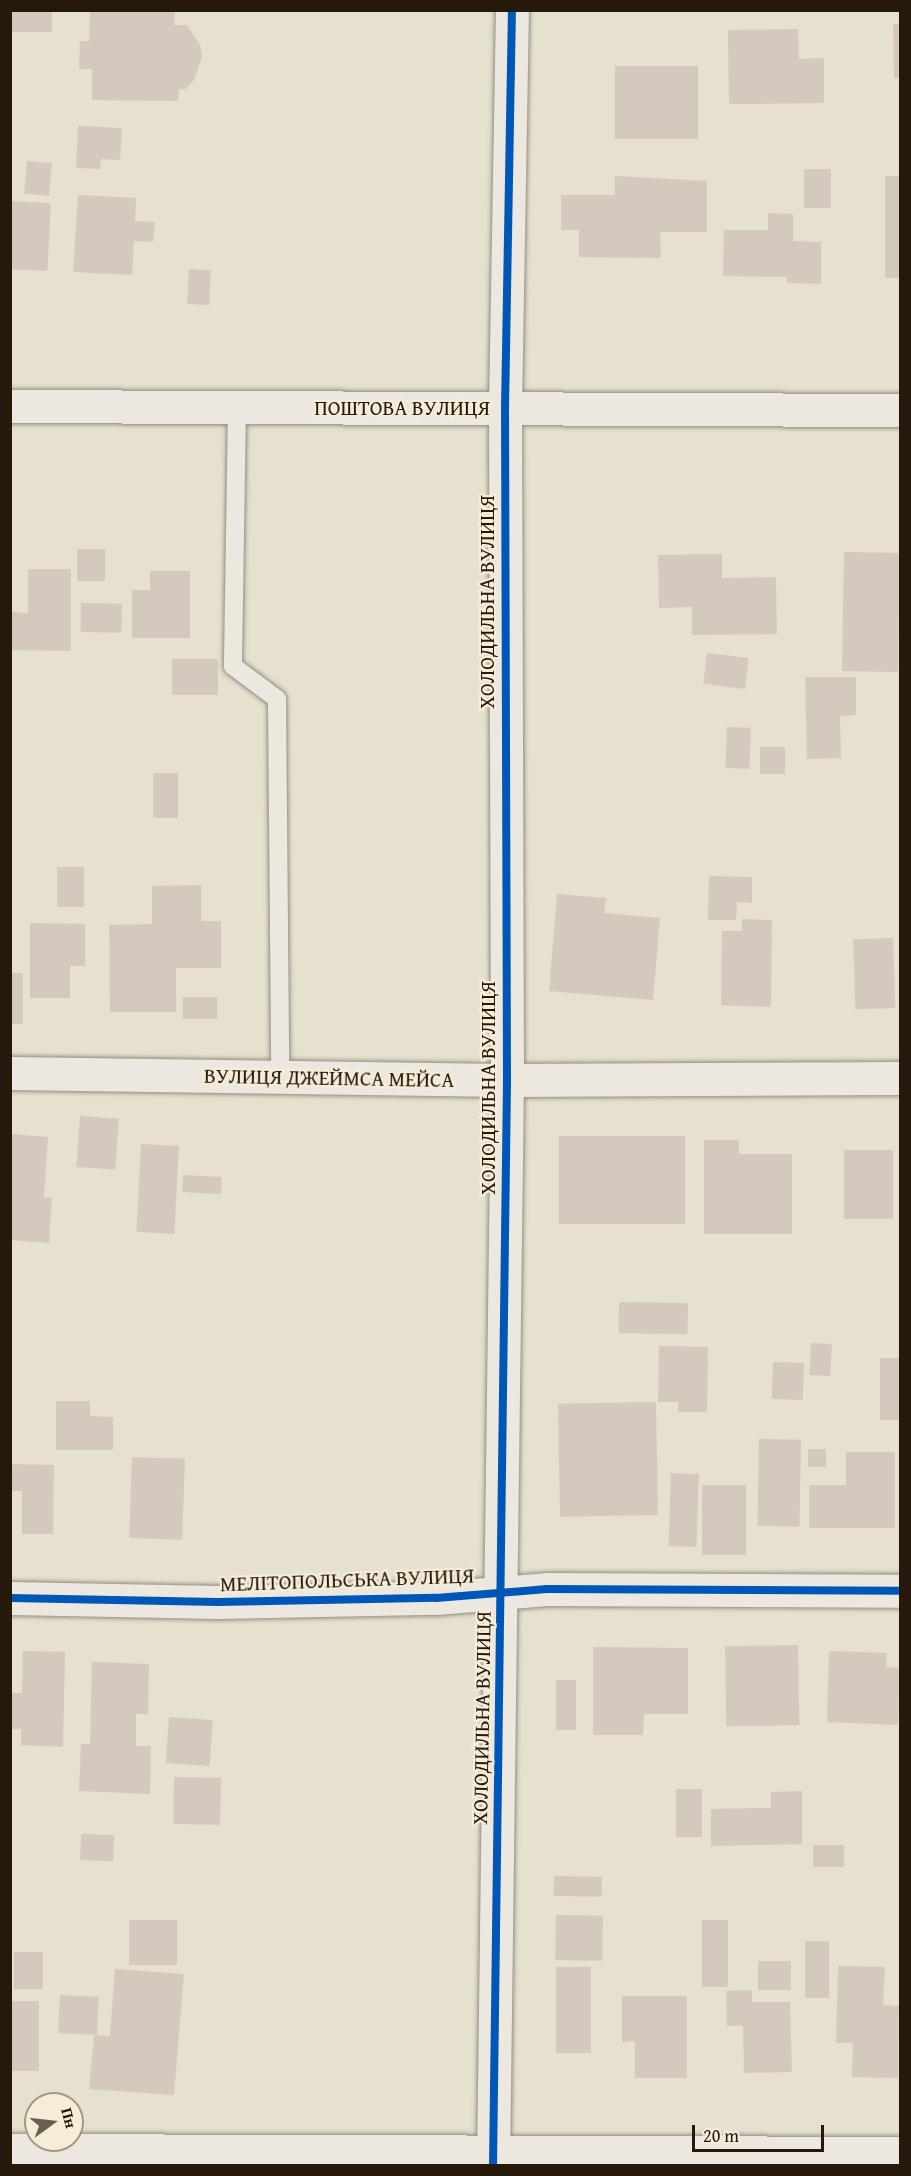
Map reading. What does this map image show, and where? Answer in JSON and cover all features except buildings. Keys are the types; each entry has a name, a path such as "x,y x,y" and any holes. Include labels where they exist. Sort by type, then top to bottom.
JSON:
{"street":[{"name":"ХОЛОДИЛЬНА ВУЛИЦЯ","path":"493,2158 507,1080 505,408 512,10"},
{"name":"ПОШТОВА ВУЛИЦЯ","path":"10,406 900,410"},
{"name":"ВУЛИЦЯ ДЖЕЙМСА МЕЙСА","path":"10,1073 507,1080 900,1078"},
{"name":"МЕЛІТОПОЛЬСЬКА ВУЛИЦЯ","path":"10,1598 218,1602 436,1598 547,1589 900,1591"},
{"path":"10,2150 493,2158 900,2153"}],"lane":[{"path":"237,407 233,666 277,699 280,1077"}],"cycle path":[{"path":"493,2166 507,1080 505,408 512,10"},
{"path":"10,1598 218,1602 436,1598 547,1589 900,1591"}]}
